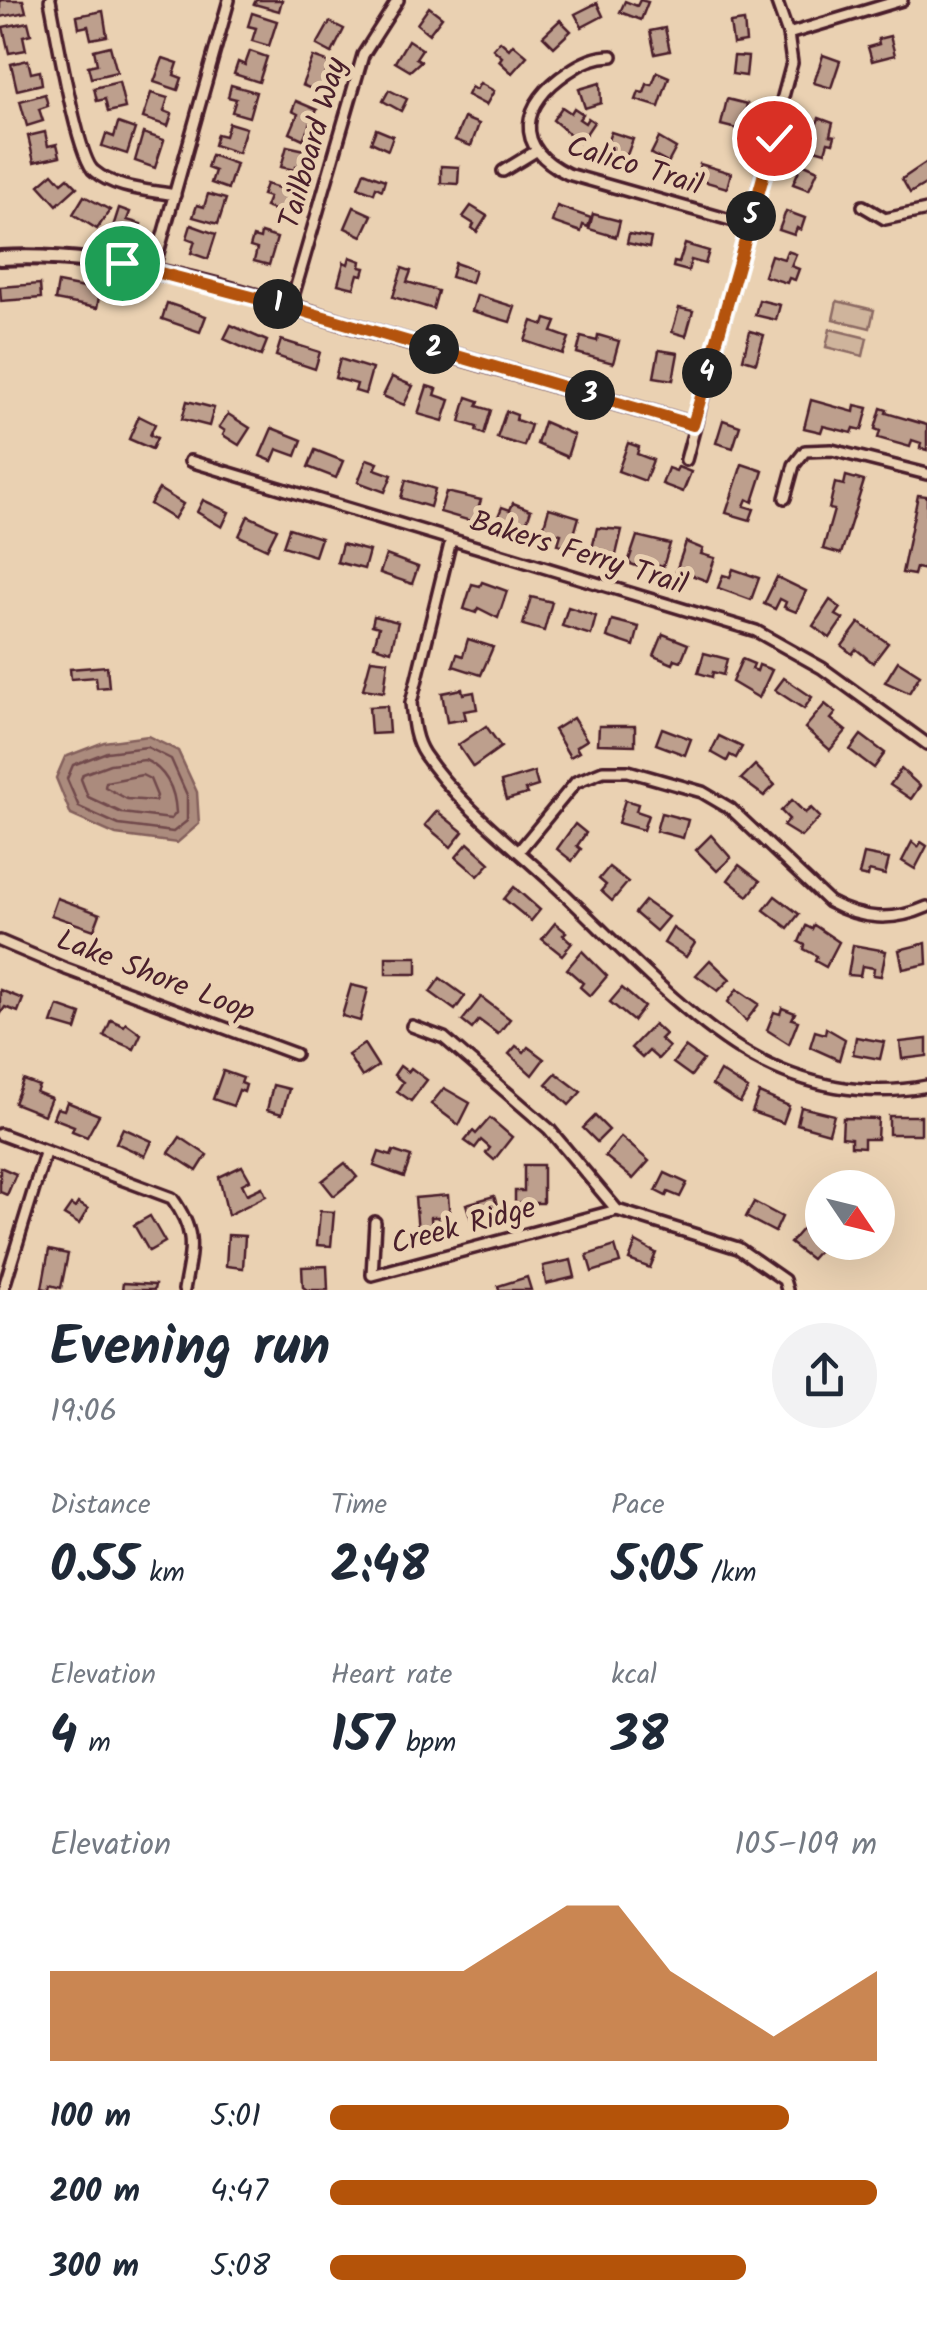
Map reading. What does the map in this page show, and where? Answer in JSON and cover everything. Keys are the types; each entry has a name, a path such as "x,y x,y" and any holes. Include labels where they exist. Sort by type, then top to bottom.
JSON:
{"street":[{"path":"50,0 89,169 111,182 174,196"},
{"path":"153,271 229,0"},
{"name":"Tailboard Way","path":"290,307 363,54 398,0"},
{"path":"686,460 792,63 788,34 776,0"},
{"path":"788,34 902,0"},
{"name":"Calico Trail","path":"612,56 597,56 573,68 542,91 530,118 530,135 536,151 548,164 568,174 748,225"},
{"path":"502,171 536,151"},
{"path":"863,206 885,220 927,210"},
{"path":"0,258 49,256 122,263 290,307 693,425"},
{"path":"786,498 794,465 805,450 832,450 927,474"},
{"name":"Bakers Ferry Trail","path":"190,461 756,631 822,668 927,744"},
{"path":"451,540 411,703 414,731 422,752 464,801 700,1020 751,1056 824,1086 894,1093 927,1086"},
{"path":"519,850 576,782 603,770 628,771 702,792 732,809 829,902 848,912 870,918 908,915 927,907"},
{"name":"Lake Shore Loop","path":"0,941 66,970 295,1054"},
{"path":"412,1026 444,1038 549,1129 617,1210 738,1248 784,1280 787,1290"},
{"path":"0,1134 172,1198 186,1217 193,1239 184,1290"},
{"path":"3,1290 45,1153"},
{"name":"Creek Ridge","path":"375,1222 372,1275 617,1210"}],"shaded area":[{"path":"837,301 874,310 870,328 833,319"},
{"path":"830,329 867,338 863,356 826,347"}],"water":[{"path":"148,736 178,751 197,792 199,824 177,843 116,835 71,815 56,778 65,757 104,742"}],"building":[{"path":"0,0 23,0 26,12 0,17"},
{"path":"256,0 282,0 279,11 254,4"},
{"path":"640,0 648,2 641,20 620,12 625,1 637,6"},
{"path":"597,3 603,16 582,27 575,14"},
{"path":"429,7 442,17 429,34 417,24"},
{"path":"103,11 107,36 91,39 88,26 79,28 77,16"},
{"path":"252,13 277,21 269,46 252,41 256,28 248,26"},
{"path":"560,20 571,31 554,47 543,36"},
{"path":"744,21 746,42 733,44 730,23"},
{"path":"28,22 31,34 23,36 26,50 9,53 3,27"},
{"path":"330,22 344,29 332,53 317,45"},
{"path":"665,28 670,51 655,54 650,31"},
{"path":"890,36 895,55 872,61 868,47"},
{"path":"408,40 422,49 416,58 421,61 410,71 395,62"},
{"path":"500,41 509,49 513,44 527,56 512,73 493,49"},
{"path":"110,46 117,72 91,78 88,66 97,64 94,50"},
{"path":"250,51 267,57 259,82 234,74 238,62 245,65"},
{"path":"823,55 840,61 831,88 814,83"},
{"path":"734,56 748,57 746,76 732,74"},
{"path":"313,57 330,63 319,92 302,85"},
{"path":"163,58 178,63 174,75 182,78 178,90 154,82"},
{"path":"28,60 31,73 40,71 42,84 17,90 11,64"},
{"path":"657,72 669,77 659,107 636,100 647,84 652,85"},
{"path":"119,82 125,108 108,112 105,99 97,101 94,88"},
{"path":"480,83 494,91 486,105 467,95 471,87 476,90"},
{"path":"600,83 601,103 585,108 579,89"},
{"path":"231,85 256,92 249,117 232,112 236,99 228,97"},
{"path":"389,90 407,99 401,111 383,101"},
{"path":"151,93 168,98 164,111 172,114 168,126 143,118"},
{"path":"45,94 48,106 39,109 43,121 27,126 20,101"},
{"path":"727,99 747,104 741,130 721,125"},
{"path":"296,101 317,110 303,139 290,133 298,114 292,111"},
{"path":"562,107 583,114 579,119 585,123 588,118 594,122 580,143 553,120"},
{"path":"464,118 479,124 471,146 455,140"},
{"path":"819,118 833,123 830,135 835,136 825,152 811,148"},
{"path":"118,123 135,129 127,154 102,146 106,134 114,137"},
{"path":"229,123 246,128 238,153 214,145 217,134 225,136"},
{"path":"376,129 393,136 388,150 371,142"},
{"path":"45,132 48,146 57,144 60,156 34,162 28,136"},
{"path":"611,132 633,139 627,155 605,148"},
{"path":"143,133 164,140 155,168 135,161"},
{"path":"659,138 676,148 668,163 651,154"},
{"path":"287,146 305,150 300,167 295,170 281,167"},
{"path":"211,155 236,164 228,189 211,183 215,171 207,168"},
{"path":"927,162 927,183 910,193 902,179"},
{"path":"802,163 818,170 809,190 793,184"},
{"path":"700,164 731,173 727,188 696,179"},
{"path":"441,166 459,167 458,184 441,183"},
{"path":"364,172 385,180 382,190 376,187 374,193 358,187"},
{"path":"53,173 62,183 68,178 77,187 57,205 39,185"},
{"path":"266,184 289,191 282,213 265,207 269,197 262,195"},
{"path":"208,194 226,199 218,224 193,217 197,205 204,207"},
{"path":"84,196 110,210 97,229 73,214"},
{"path":"471,206 487,216 477,232 472,228 474,224 463,217"},
{"path":"557,206 591,218 588,227 583,225 581,232 552,222"},
{"path":"354,207 372,215 362,236 345,228"},
{"path":"119,208 130,212 127,220 141,224 136,241 111,233"},
{"path":"786,211 805,218 801,230 797,228 794,235 779,230"},
{"path":"593,214 620,221 616,237 589,229"},
{"path":"191,225 216,234 208,259 191,253 195,241 187,238"},
{"path":"261,233 277,238 269,265 254,261 257,249 250,247 253,237 260,239"},
{"path":"629,234 651,238 649,248 627,243"},
{"path":"685,244 709,251 705,264 691,260 688,271 673,267 674,262 679,263"},
{"path":"787,251 796,254 791,266 799,269 795,280 789,278 787,283 764,276 771,255 784,259"},
{"path":"350,257 361,261 360,267 365,268 363,275 358,274 354,288 338,284 344,262 348,264"},
{"path":"455,263 475,270 471,283 451,277"},
{"path":"402,268 411,271 407,282 438,291 433,309 393,297"},
{"path":"58,283 100,291 97,308 55,300"},
{"path":"40,284 41,298 1,301 0,287"},
{"path":"477,295 515,307 510,322 472,311"},
{"path":"759,300 780,305 776,320 755,315"},
{"path":"167,303 206,316 200,332 162,319"},
{"path":"679,308 693,311 686,336 672,332"},
{"path":"546,319 556,322 552,332 569,338 563,354 525,341 532,321 544,325"},
{"path":"231,325 267,341 261,356 224,339"},
{"path":"750,331 764,335 756,363 743,359"},
{"path":"598,335 619,341 613,363 577,353 581,337 597,341"},
{"path":"281,340 320,352 315,369 276,356"},
{"path":"659,350 678,353 673,380 654,377"},
{"path":"340,359 372,369 365,394 355,391 357,384 335,378"},
{"path":"392,377 413,386 404,405 383,396"},
{"path":"427,386 437,389 435,395 450,400 443,421 418,414"},
{"path":"467,397 479,401 477,406 491,410 484,434 476,431 477,427 460,422"},
{"path":"811,400 854,412 855,405 868,408 862,430 854,428 852,433 823,426 821,432 804,428"},
{"path":"187,401 214,408 209,426 182,419"},
{"path":"881,408 927,425 927,450 912,440 910,447 878,438 880,431 875,429"},
{"path":"506,411 531,425 524,446 497,438"},
{"path":"228,414 250,428 239,445 223,435 225,431 219,427"},
{"path":"139,416 155,424 150,435 157,438 152,449 129,439"},
{"path":"723,420 740,426 733,448 716,443"},
{"path":"544,422 574,435 567,457 537,444"},
{"path":"272,428 302,440 296,456 277,449 272,461 260,456"},
{"path":"628,443 639,447 637,454 653,460 645,481 618,471"},
{"path":"315,450 343,461 336,478 308,467"},
{"path":"367,459 378,463 375,469 392,475 385,492 358,482"},
{"path":"742,464 763,471 753,502 747,499 744,506 754,509 750,520 726,513"},
{"path":"678,467 691,472 683,492 662,484 668,468 676,471"},
{"path":"846,476 864,481 841,554 823,549 834,510 829,509 835,483 844,485"},
{"path":"406,480 435,489 430,507 401,498"},
{"path":"159,489 183,504 174,519 150,504"},
{"path":"446,492 481,500 474,522 440,512"},
{"path":"918,495 927,496 927,563 926,570 916,568 914,575 902,573"},
{"path":"203,500 229,512 222,527 197,512"},
{"path":"513,503 531,510 522,536 494,526 502,507 510,510"},
{"path":"549,508 579,517 570,548 558,544 561,534 543,529"},
{"path":"248,516 277,529 267,549 239,536"},
{"path":"289,528 321,538 315,556 283,546"},
{"path":"597,528 622,530 615,559 591,553"},
{"path":"637,536 670,544 663,567 644,561 642,568 628,563"},
{"path":"686,542 703,549 701,554 715,558 707,581 689,574 686,582 674,577"},
{"path":"342,544 369,551 364,569 337,562"},
{"path":"386,555 418,567 412,584 380,573"},
{"path":"733,569 759,578 751,600 718,588 723,575 730,577"},
{"path":"777,577 806,591 796,612 784,607 786,602 780,599 775,609 764,604"},
{"path":"482,582 507,591 498,618 478,608 476,613 464,609 472,584 480,586"},
{"path":"531,597 552,602 544,631 523,625"},
{"path":"830,600 841,608 836,615 843,619 830,638 813,626"},
{"path":"568,607 596,616 591,635 562,626"},
{"path":"374,616 398,622 391,651 374,646 379,627 372,625"},
{"path":"612,620 639,627 634,646 607,637"},
{"path":"859,623 888,643 873,663 856,649 852,654 842,646"},
{"path":"663,634 688,644 681,661 675,659 673,664 654,656"},
{"path":"468,639 493,647 481,675 453,666 457,654 463,656"},
{"path":"704,653 727,659 723,675 698,673"},
{"path":"371,659 388,661 384,692 363,689"},
{"path":"742,659 754,664 752,669 757,671 759,665 772,670 759,698 732,682"},
{"path":"898,661 920,675 909,693 885,682"},
{"path":"107,666 109,687 97,688 96,677 71,679 70,669"},
{"path":"784,678 812,697 804,709 775,690"},
{"path":"462,689 463,694 474,692 477,709 464,711 466,719 447,722 442,693"},
{"path":"825,704 836,713 831,719 846,731 830,750 805,728"},
{"path":"387,706 389,733 371,734 369,707"},
{"path":"573,718 587,740 570,757 554,730"},
{"path":"486,726 501,747 473,767 458,745"},
{"path":"599,726 635,726 635,745 598,744"},
{"path":"662,728 691,739 685,755 656,744"},
{"path":"861,735 885,753 874,768 850,750"},
{"path":"719,736 742,747 736,758 730,755 727,761 711,752"},
{"path":"755,765 775,785 764,796 741,779"},
{"path":"901,769 920,786 911,799 890,785"},
{"path":"534,772 538,786 506,800 501,782"},
{"path":"625,800 638,804 636,811 648,815 643,830 618,823"},
{"path":"792,800 805,813 811,808 820,817 801,837 783,826 789,819 781,811"},
{"path":"437,811 463,832 451,847 425,825"},
{"path":"661,813 688,820 683,838 656,831"},
{"path":"575,824 586,833 572,861 557,849"},
{"path":"711,835 731,858 717,871 696,850"},
{"path":"912,842 918,847 921,842 927,846 915,869 902,861"},
{"path":"468,843 490,863 478,876 456,857"},
{"path":"864,854 889,859 885,875 869,871 868,877 859,875"},
{"path":"739,865 760,881 748,896 728,880"},
{"path":"609,867 628,882 612,901 601,891 606,885 599,879"},
{"path":"514,887 540,910 531,921 504,899"},
{"path":"775,896 799,914 788,928 764,910"},
{"path":"57,898 100,914 94,930 51,915"},
{"path":"645,901 668,917 656,931 635,913"},
{"path":"555,923 572,943 562,955 542,939"},
{"path":"814,925 839,942 826,967 815,961 817,956 799,942 806,926 812,929"},
{"path":"673,928 695,943 686,957 664,943"},
{"path":"926,943 927,964 903,969 899,950"},
{"path":"853,945 886,951 881,976 873,975 874,968 862,966 860,976 848,975"},
{"path":"582,951 607,976 590,996 580,987 583,983 567,969"},
{"path":"386,957 417,957 417,974 386,974"},
{"path":"710,960 730,979 718,991 696,975"},
{"path":"440,978 465,996 455,1010 430,992"},
{"path":"351,985 368,989 360,1021 342,1016"},
{"path":"622,988 644,1007 633,1021 610,1002"},
{"path":"737,989 759,1004 746,1021 728,1002"},
{"path":"0,990 23,999 18,1012 5,1007 0,1015"},
{"path":"481,997 510,1019 498,1034 479,1020 472,1029 462,1021"},
{"path":"58,1006 81,1014 76,1030 52,1023"},
{"path":"782,1008 795,1013 792,1019 798,1021 789,1044 767,1030 774,1012 780,1014"},
{"path":"111,1020 124,1026 126,1023 141,1034 134,1049 104,1036"},
{"path":"654,1024 665,1034 660,1039 669,1047 658,1059 649,1051 642,1058 631,1048"},
{"path":"826,1028 845,1039 839,1060 810,1047 815,1031 825,1034"},
{"path":"856,1037 884,1042 880,1059 853,1054"},
{"path":"927,1039 927,1056 902,1059 900,1042"},
{"path":"364,1044 378,1066 362,1077 348,1055"},
{"path":"516,1046 524,1052 528,1047 544,1059 532,1075 509,1054"},
{"path":"685,1047 703,1060 691,1076 673,1063"},
{"path":"400,1066 408,1072 411,1068 427,1080 411,1101 397,1091 403,1082 394,1075"},
{"path":"223,1071 243,1078 241,1083 246,1085 244,1092 239,1090 233,1106 213,1099"},
{"path":"720,1071 748,1089 740,1103 712,1085"},
{"path":"556,1073 581,1092 569,1105 546,1084"},
{"path":"23,1080 39,1086 36,1092 51,1098 44,1115 14,1103"},
{"path":"273,1085 289,1089 282,1114 267,1110"},
{"path":"444,1088 470,1103 459,1125 431,1104"},
{"path":"759,1093 789,1106 783,1123 752,1112"},
{"path":"67,1102 99,1115 87,1137 72,1131 74,1126 53,1118 57,1108 64,1110"},
{"path":"801,1107 834,1115 829,1133 797,1124"},
{"path":"595,1116 609,1130 597,1142 583,1128"},
{"path":"889,1116 921,1116 921,1134 889,1134"},
{"path":"490,1118 512,1137 494,1160 486,1153 490,1148 481,1140 475,1148 465,1141"},
{"path":"843,1118 878,1119 877,1139 864,1139 864,1147 851,1146 851,1138 842,1137"},
{"path":"123,1128 152,1141 145,1156 116,1143"},
{"path":"180,1137 207,1155 197,1171 169,1153"},
{"path":"621,1137 649,1161 633,1179 605,1156"},
{"path":"393,1151 411,1157 404,1177 374,1166 379,1152 391,1156"},
{"path":"345,1163 357,1177 334,1196 322,1181"},
{"path":"524,1165 543,1165 543,1203 515,1203 515,1191 524,1191"},
{"path":"242,1166 250,1180 242,1184 247,1194 262,1187 266,1196 228,1215 219,1177"},
{"path":"0,1167 16,1174 7,1195 0,1192"},
{"path":"665,1173 687,1183 680,1197 656,1191"},
{"path":"448,1195 450,1220 431,1217 432,1230 418,1231 415,1198"},
{"path":"494,1196 500,1214 472,1222 466,1204"},
{"path":"754,1202 782,1217 775,1232 746,1217"},
{"path":"78,1203 88,1209 79,1224 64,1215 71,1205 75,1208"},
{"path":"320,1211 334,1212 331,1246 317,1245"},
{"path":"150,1216 165,1242 149,1251 134,1225"},
{"path":"804,1227 805,1254 790,1243"},
{"path":"228,1235 245,1236 243,1268 226,1266"},
{"path":"636,1242 656,1253 650,1268 629,1260"},
{"path":"615,1246 620,1263 592,1272 587,1255"},
{"path":"49,1250 68,1254 61,1288 50,1285 49,1290 42,1288"},
{"path":"571,1260 575,1277 546,1284 543,1266"},
{"path":"327,1266 328,1290 303,1287 302,1267"},
{"path":"527,1277 531,1290 499,1290 498,1286"},
{"path":"123,1283 155,1285 154,1290 122,1290"}],"route":[{"path":"122,263 290,307 693,425 774,138"}]}
